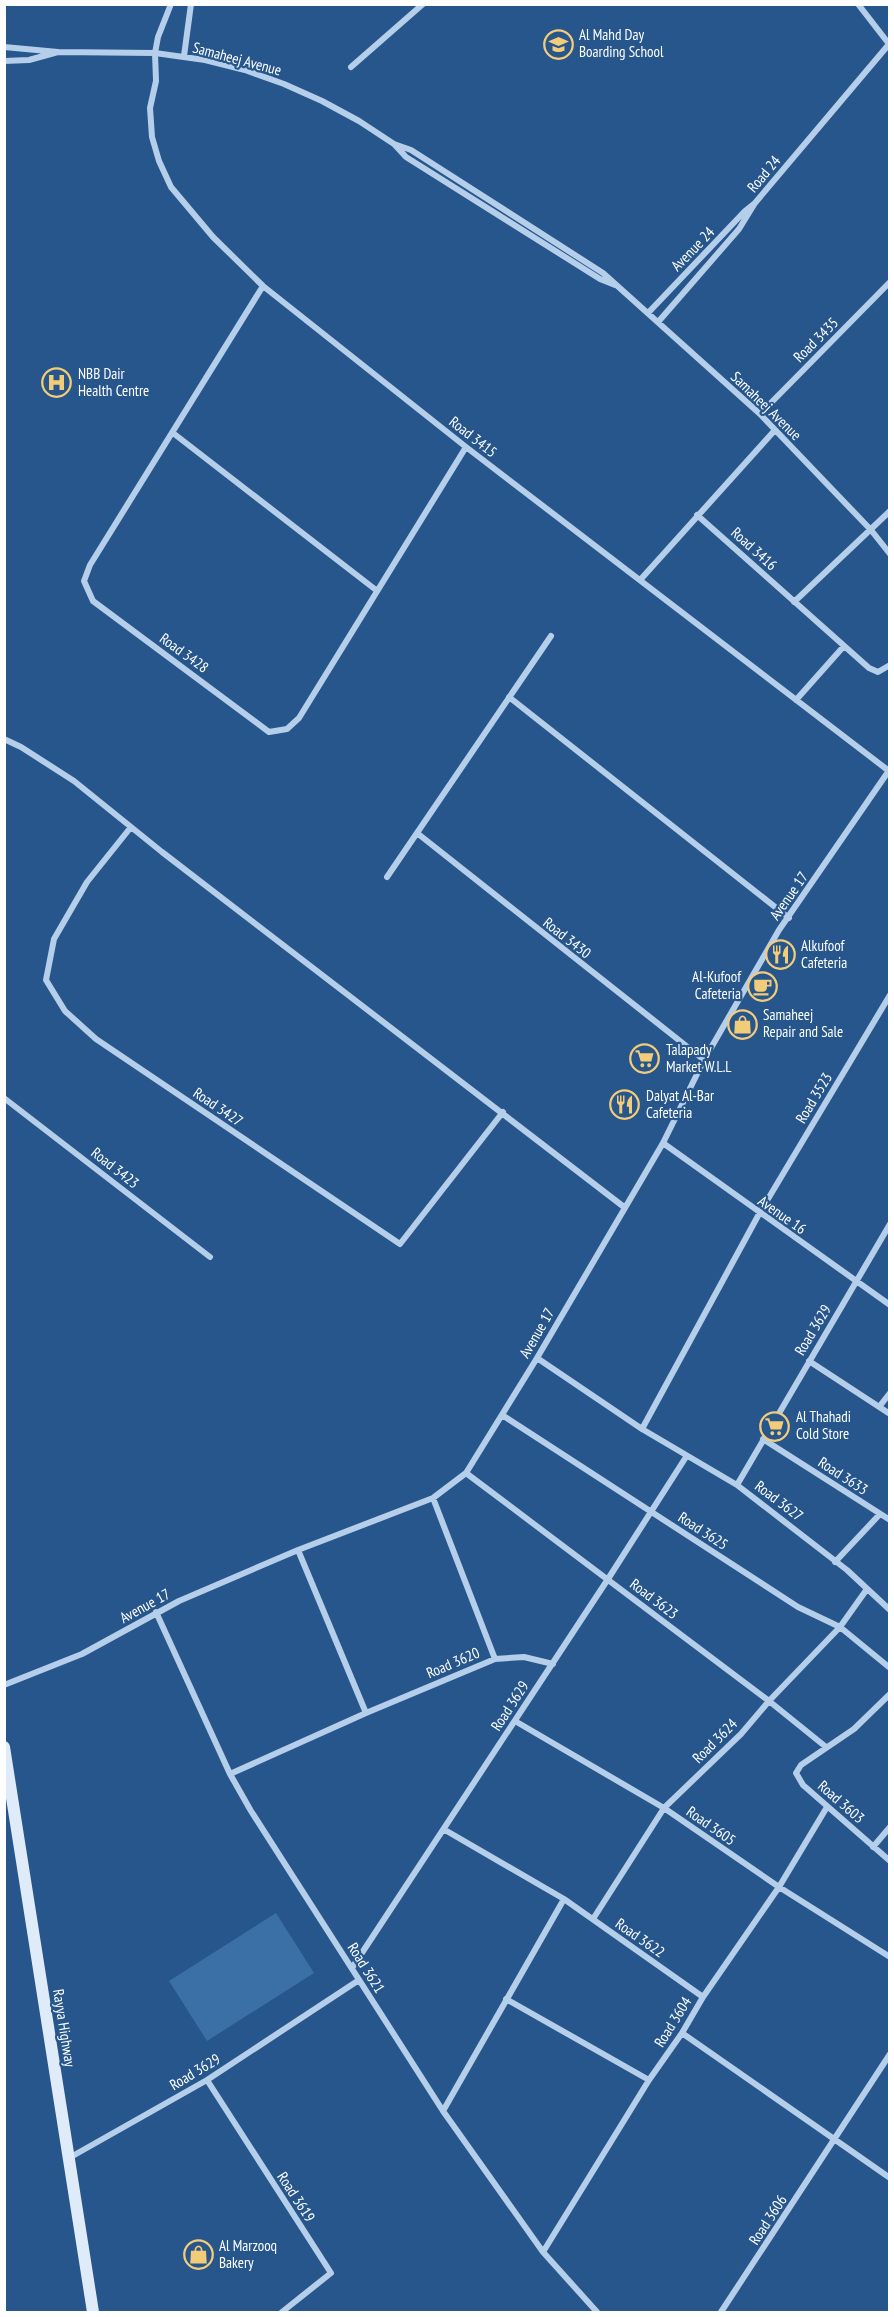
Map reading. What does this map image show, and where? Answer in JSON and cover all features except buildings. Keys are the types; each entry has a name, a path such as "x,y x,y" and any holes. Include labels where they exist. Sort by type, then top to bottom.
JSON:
{"main road":[{"name":"Rayya Highway","path":"4,1747 93,2313"}],"street":[{"name":"Road 3415","path":"171,4 158,37 155,53 156,81 150,108 152,137 159,161 171,187 188,208 263,286 466,447 889,770"},
{"path":"184,56 191,4"},
{"path":"351,67 423,4"},
{"path":"858,4 889,44"},
{"name":"Road 24","path":"659,321 739,229 755,203 889,44"},
{"name":"Samaheej Avenue","path":"4,47 58,52 155,53 184,56 245,70 284,84 359,120 394,144 406,147 421,156 603,273 659,321 759,414 871,530 890,554"},
{"name":"Samaheej Avenue","path":"4,61 29,60 58,52"},
{"name":"Avenue 24","path":"648,313 755,203"},
{"name":"Road 3435","path":"759,414 890,282"},
{"name":"Road 3428","path":"263,286 90,565 84,580 93,601 269,732 286,729 299,718 466,447"},
{"path":"641,579 775,430"},
{"path":"173,433 376,590"},
{"path":"795,602 890,511"},
{"name":"Road 3416","path":"697,515 873,671 883,671 890,665"},
{"path":"387,877 551,636"},
{"path":"796,700 844,646"},
{"path":"509,697 789,918"},
{"path":"4,739 21,747 74,781 624,1207"},
{"name":"Avenue 17","path":"4,1685 82,1654 116,1637 156,1612 298,1550 433,1498 466,1473 537,1358 663,1143 704,1060 779,930 889,770"},
{"name":"Road 3427","path":"131,827 87,882 54,939 46,980 65,1011 96,1039 400,1244 503,1112"},
{"name":"Road 3430","path":"417,833 704,1060"},
{"name":"Road 3523","path":"759,1214 890,995"},
{"name":"Road 3423","path":"4,1098 210,1257"},
{"name":"Avenue 16","path":"663,1143 759,1214 890,1305"},
{"path":"642,1429 759,1214"},
{"name":"Road 3629","path":"737,1485 890,1224"},
{"name":"Road 3627","path":"537,1358 686,1457 737,1485 799,1532 890,1610"},
{"path":"809,1361 890,1414"},
{"path":"879,1407 890,1393"},
{"name":"Road 3625","path":"502,1415 798,1607 840,1627 890,1668"},
{"name":"Road 3633","path":"763,1439 890,1520"},
{"name":"Road 3629","path":"352,1968 445,1830 686,1457"},
{"name":"Road 3623","path":"466,1473 826,1747"},
{"path":"433,1498 495,1659"},
{"path":"835,1562 880,1514"},
{"path":"298,1550 366,1713"},
{"name":"Road 3624","path":"592,1919 664,1808 741,1734 768,1701 840,1627 867,1589"},
{"name":"Road 3621","path":"156,1612 230,1774 251,1811 443,2111 543,2252 597,2313"},
{"name":"Road 3620","path":"230,1774 366,1713 495,1659 524,1657 553,1664"},
{"path":"826,1747 854,1729 890,1694"},
{"path":"883,1701 890,1707"},
{"name":"Road 3605","path":"515,1721 664,1808 779,1887 890,1957"},
{"name":"Road 3603","path":"826,1747 801,1765 796,1773 803,1785 890,1861"},
{"name":"Road 3604","path":"543,2252 649,2080 779,1887 827,1807"},
{"path":"873,1847 890,1827"},
{"name":"Road 3622","path":"445,1830 564,1899 703,1997"},
{"path":"443,2111 564,1899"},
{"name":"Road 3629","path":"69,2158 207,2080 359,1980"},
{"path":"506,1999 649,2080"},
{"path":"682,2033 890,2178"},
{"name":"Road 3606","path":"721,2313 890,2055"},
{"name":"Road 3619","path":"207,2080 331,2273 282,2313"}],"shaded area":[{"path":"276,1913 314,1973 207,2041 169,1981"}],"place":[{"name":"Al Mahd Day Boarding School","path":"558,44"},
{"name":"NBB Dair Health Centre","path":"57,383"},
{"name":"Alkufoof Cafeteria","path":"780,955"},
{"name":"Al-Kufoof Cafeteria","path":"762,986"},
{"name":"Samaheej Repair and Sale","path":"742,1024"},
{"name":"Talapady Market W.L.L","path":"645,1059"},
{"name":"Dalyat Al-Bar Cafeteria","path":"625,1105"},
{"name":"Al Thahadi Cold Store","path":"775,1426"},
{"name":"Al Marzooq Bakery","path":"198,2255"}]}
